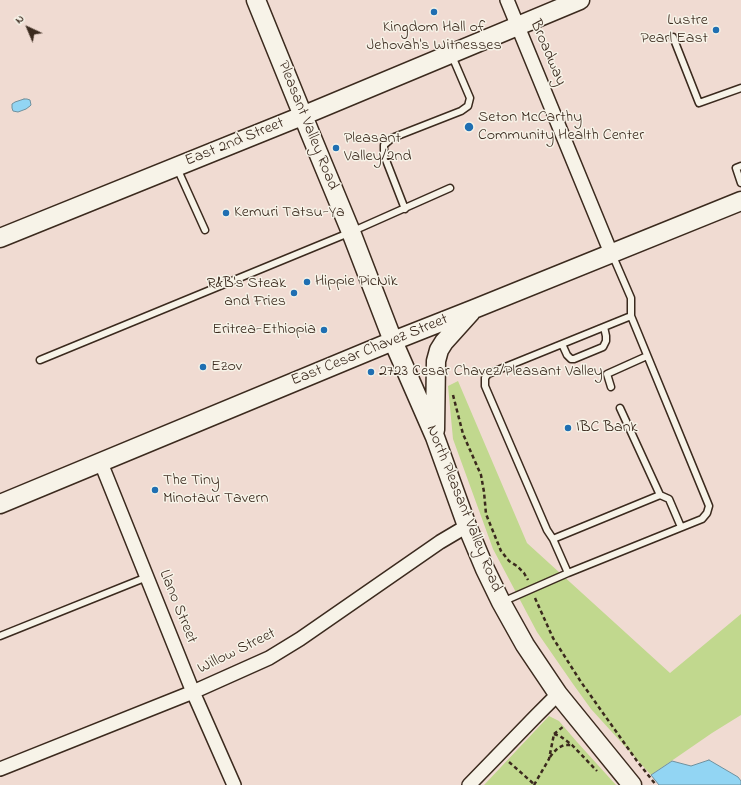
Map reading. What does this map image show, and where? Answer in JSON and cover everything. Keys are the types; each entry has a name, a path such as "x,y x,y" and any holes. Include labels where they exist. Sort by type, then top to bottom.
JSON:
{"main road":[{"name":"Pleasant Valley Road","path":"256,0 302,116 351,232 393,341"},
{"name":"East 2nd Street","path":"0,238 302,116 580,0"},
{"name":"East Cesar Chavez Street","path":"0,504 393,341 741,201"},
{"path":"435,437 436,361 439,350 444,342 474,309"},
{"name":"North Pleasant Valley Road","path":"393,341 435,437 467,526 501,602 525,644 558,694 632,785"}],"street":[{"name":"Broadway","path":"507,0 611,253"},
{"name":"Llano Street","path":"101,463 194,692 234,785"},
{"name":"Willow Street","path":"0,769 194,692 269,658 300,639 440,542 467,526"},
{"path":"469,785 558,694"}],"lane":[{"path":"673,37 699,103 741,88"},
{"path":"405,209 384,155 384,145 392,138 461,111 468,106 470,98 451,54"},
{"path":"741,166 736,168 741,182"},
{"path":"177,167 205,230"},
{"path":"40,360 351,232 450,188"},
{"path":"501,602 568,573 682,528 702,519 707,513 709,506 631,316 631,298 611,253"},
{"path":"568,573 553,539 547,530 485,386 485,378 488,374 631,316"},
{"path":"562,344 567,355 571,359 574,359 603,347 606,341 604,327"},
{"path":"611,387 606,374 648,356"},
{"path":"620,408 660,495 669,499 682,528"},
{"path":"553,539 660,495"},
{"path":"0,636 147,577"}],"path":[{"path":"453,392 463,434 481,475 486,514 501,551 509,561 524,573 553,638 595,702 656,785"},
{"path":"549,759 554,734 566,725"},
{"path":"554,734 560,736 572,746 598,772"},
{"path":"509,762 535,785 553,753 564,745 572,746"}],"green space":[{"path":"458,381 527,543 670,673 741,614 741,715 651,775 591,709 573,684 537,632 493,549 453,439 448,386"},
{"path":"549,716 559,721 616,785 484,785"}],"water":[{"path":"24,99 30,100 31,105 18,112 13,111 12,104"},
{"path":"709,760 738,777 741,781 741,785 659,785 651,775 672,761 691,766"}],"place":[{"name":"Kingdom Hall of Jehovah's Witnesses","path":"434,12"},
{"name":"Lustre Pearl East","path":"716,30"},
{"name":"Seton McCarthy Community Health Center","path":"469,127"},
{"name":"Pleasant Valley/2nd","path":"336,148"},
{"name":"Kemuri Tatsu-Ya","path":"226,213"},
{"name":"Hippie PicNik","path":"307,282"},
{"name":"R&B's Steak and Fries","path":"294,293"},
{"name":"Eritrea-Ethiopia","path":"324,330"},
{"name":"Ezov","path":"203,367"},
{"name":"2723 Cesar Chavez/Pleasant Valley","path":"371,372"},
{"name":"IBC Bank","path":"568,428"},
{"name":"The Tiny Minotaur Tavern","path":"155,490"}]}
